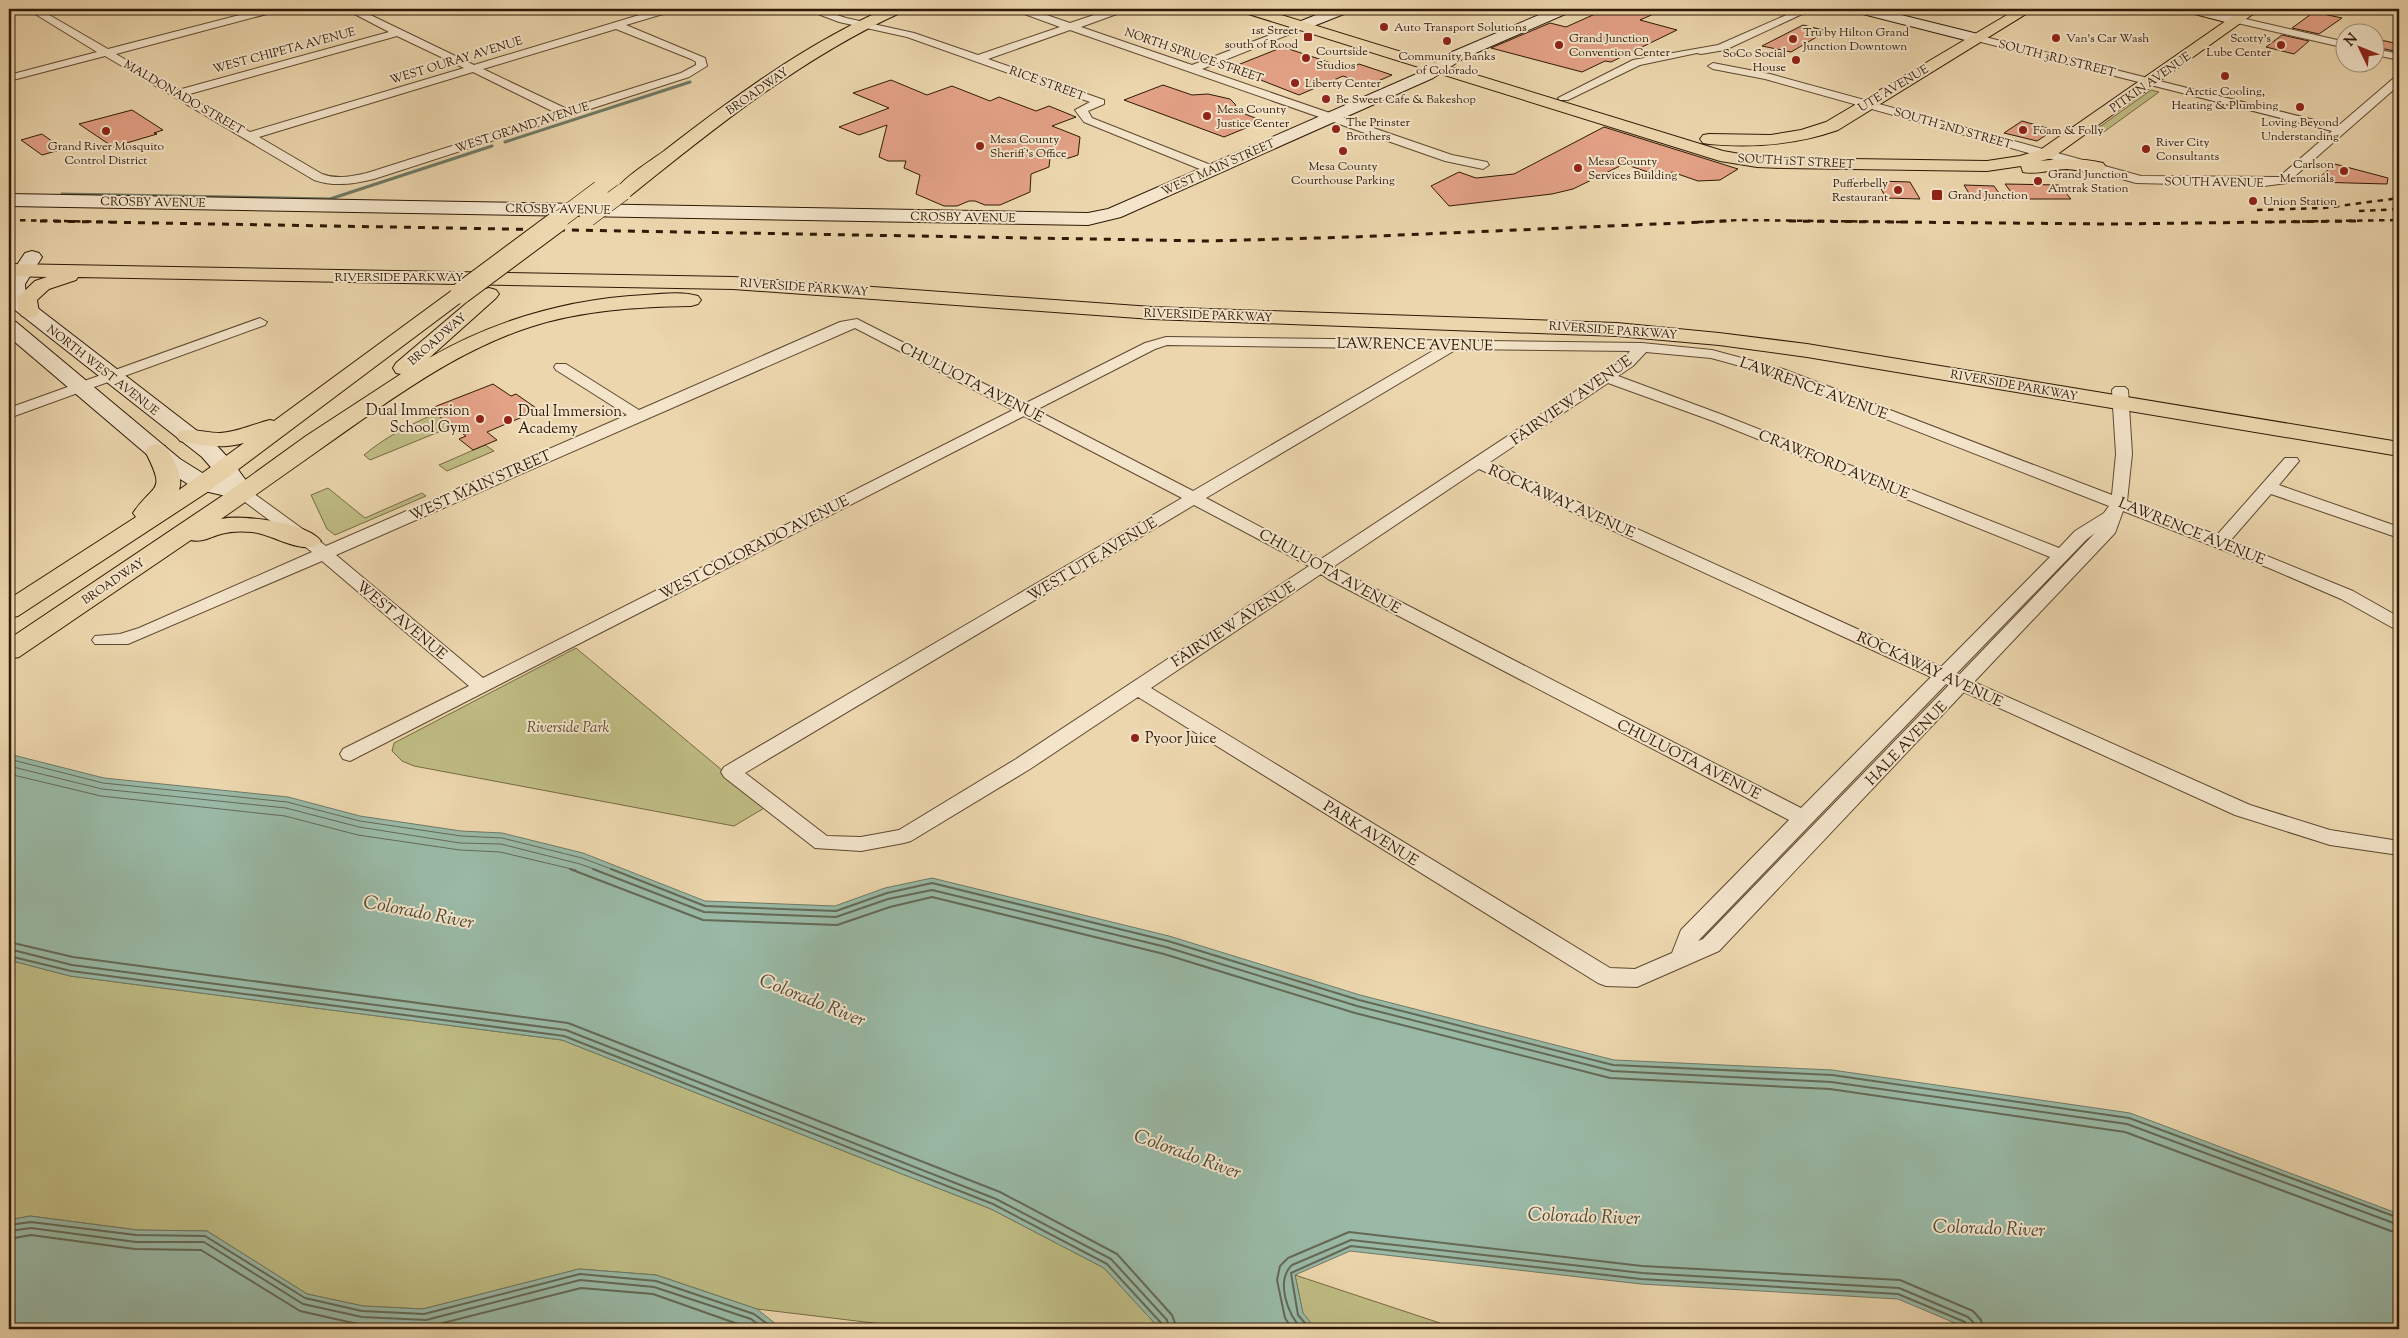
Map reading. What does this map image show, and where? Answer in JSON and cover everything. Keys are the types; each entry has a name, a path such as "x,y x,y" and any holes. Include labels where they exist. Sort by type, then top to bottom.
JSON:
{"main road":[{"path":"843,20 897,9"},
{"path":"1247,9 1309,23 1443,64"},
{"path":"1277,9 1309,23"},
{"name":"UTE AVENUE","path":"1750,141 1776,140 1815,132 1832,126 2027,9"},
{"name":"PITKIN AVENUE","path":"2046,154 2253,9"},
{"name":"BROADWAY","path":"9,651 243,493 300,452 369,398 489,294 758,89 866,16"},
{"name":"BROADWAY","path":"9,610 226,469 771,61 802,41 843,20"},
{"name":"SOUTH 1ST STREET","path":"1443,64 1677,132 1709,139 1750,141"},
{"name":"SOUTH 1ST STREET","path":"1443,64 1704,152 1738,160 1783,163 1987,166 2022,161 2046,154"},
{"path":"1987,166 2033,168 2066,164 2097,168"},
{"name":"RIVERSIDE PARKWAY","path":"9,256 19,266 100,272 733,283 836,288 1090,310 1219,316 1506,323 1676,334 1850,357 2399,436"},
{"name":"RIVERSIDE PARKWAY","path":"19,266 765,276 1139,304 1234,309 1492,314 1594,319 1681,326 1802,341 2120,397 2399,450"},
{"path":"29,312 27,298 42,285 68,277 100,272"},
{"path":"300,452 424,370 471,343 530,320 588,307 666,300 832,301 1090,310"},
{"path":"188,436 215,441 237,438 263,430 342,384"},
{"path":"54,581 136,521 162,496 170,482 158,451"},
{"path":"84,600 171,549 220,526 242,522 253,524 316,547"}],"street":[{"name":"MALDONADO STREET","path":"32,9 323,180 336,181"},
{"path":"9,78 274,9"},
{"path":"350,9 566,113"},
{"name":"WEST OURAY AVENUE","path":"251,136 669,9"},
{"path":"810,9 843,20"},
{"name":"NORTH SPRUCE STREET","path":"1020,9 1331,117"},
{"path":"978,59 1121,9"},
{"path":"1192,69 1344,9"},
{"name":"WEST MAIN STREET","path":"1106,215 1331,117 1512,30 1565,9"},
{"path":"1700,59 1715,50 1808,9"},
{"name":"SOUTH 3RD STREET","path":"1860,9 2342,130"},
{"path":"2192,9 2336,43"},
{"name":"RICE STREET","path":"866,16 899,32 995,63 1100,102 1081,110 1088,120 1212,170"},
{"name":"WEST GRAND AVENUE","path":"336,181 370,176 693,72 703,64 695,57 616,25"},
{"name":"WEST CHIPETA AVENUE","path":"176,94 399,32"},
{"path":"1700,59 1725,57 1744,42 1747,37"},
{"path":"2386,54 2399,57"},
{"path":"1700,59 1724,63 1726,61 1725,57"},
{"name":"SOUTH 2ND STREET","path":"1725,57 1766,76"},
{"name":"SOUTH 2ND STREET","path":"1564,98 1637,62 1662,58 1700,59 2140,180"},
{"name":"SOUTH AVENUE","path":"2140,180 2251,182 2283,180 2399,80"},
{"path":"1331,117 1450,158 1483,165"},
{"name":"CROSBY AVENUE","path":"9,200 1067,219 1106,215"},
{"name":"NORTH WEST AVENUE","path":"19,266 12,290 16,302 188,436 226,469 243,493 316,547"},
{"path":"9,413 260,322"},
{"name":"WEST MAIN STREET","path":"102,640 122,640 145,632 316,547 639,416 845,325 857,323"},
{"name":"CHULUOTA AVENUE","path":"857,323 1195,498 1343,579 1804,819"},
{"name":"NORTH WEST AVENUE","path":"9,326 172,464 204,484 243,493"},
{"name":"LAWRENCE AVENUE","path":"1158,342 1194,339 1642,347 1712,354 1778,372 2116,508 2220,542 2333,589 2399,624"},
{"name":"WEST COLORADO AVENUE","path":"350,754 1158,342"},
{"name":"WEST UTE AVENUE","path":"731,772 1453,345"},
{"name":"FAIRVIEW AVENUE","path":"731,772 822,843 861,844 904,836 1023,764 1479,463 1628,363 1642,347"},
{"path":"561,367 639,416"},
{"name":"CRAWFORD AVENUE","path":"1607,377 1718,418 2061,555"},
{"name":"HALE AVENUE","path":"1682,957 1689,936 1804,819 1954,680 2109,529 2116,508 2124,460 2120,397"},
{"path":"2220,542 2291,461"},
{"name":"ROCKAWAY AVENUE","path":"1479,463 2268,821 2351,843 2396,847"},
{"path":"2268,487 2399,532"},
{"name":"HALE AVENUE","path":"1606,977 1637,978 1710,945 1954,680 2061,555 2081,535 2116,508"},
{"name":"WEST AVENUE","path":"316,547 481,686"},
{"name":"PARK AVENUE","path":"1137,688 1606,977"}],"green space":[{"path":"2151,90 2159,92 2101,134 2094,131"},
{"path":"446,409 463,422 370,460 364,455 382,441 403,429"},
{"path":"485,445 494,451 447,471 439,465"},
{"path":"328,488 365,518 422,493 426,496 335,535 327,529 311,495"},
{"name":"Riverside Park","path":"576,648 766,807 734,826 414,766 402,761 392,751 394,743"},
{"path":"9,960 70,976 562,1040 991,1209 1104,1268 1160,1329 923,1329 757,1309 656,1275 579,1269 423,1309 363,1306 307,1294 207,1231 137,1230 30,1216 9,1220"},
{"path":"1295,1275 1458,1329 1316,1329 1303,1314"}],"water":[{"name":"Colorado River","path":"9,754 104,778 288,797 360,816 461,831 502,833 583,853 705,901 835,906 885,888 932,878 1169,936 1360,995 1614,1060 1832,1070 2130,1113 2399,1214 2399,1329 1969,1329 1898,1299 1641,1284 1350,1251 1295,1275 1303,1313 1316,1329 1160,1329 1104,1268 991,1209 562,1040 70,976 9,960"},
{"path":"30,1216 137,1230 207,1231 307,1294 363,1306 423,1309 579,1269 656,1275 757,1309 782,1329 9,1329 9,1220"}],"building":[{"name":"Grand Junction Convention Center","path":"1629,9 1665,9 1640,20 1677,30 1611,62 1605,61 1582,72 1491,48 1550,23 1566,27 1604,10 1618,14"},
{"path":"2314,12 2342,18 2319,34 2292,28"},
{"name":"Tru by Hilton Grand Junction Downtown","path":"1803,25 1827,31 1791,52 1762,46"},
{"path":"2282,35 2309,41 2294,54 2266,47"},
{"path":"2386,41 2399,44 2399,52 2386,49"},
{"path":"1283,47 1349,69 1359,64 1392,75 1369,85 1343,76 1299,95 1230,68"},
{"name":"Mesa County Sheriff's Office","path":"891,80 927,95 952,86 990,101 999,97 1036,111 1049,106 1076,117 1052,126 1080,137 1078,155 1069,158 1050,158 1049,167 1031,174 1030,192 1000,205 985,205 969,201 957,206 944,206 916,194 920,175 904,168 906,161 888,161 879,157 887,125 859,135 839,127 889,108 853,93"},
{"name":"Mesa County Justice Center","path":"1163,85 1192,95 1208,94 1230,99 1235,104 1237,111 1263,121 1224,137 1124,100"},
{"name":"Grand River Mosquito Control District","path":"132,110 163,130 154,133 157,134 113,147 79,124"},
{"name":"Foam & Folly","path":"2022,121 2054,130 2037,141 2004,133"},
{"name":"Mesa County Services Building","path":"1604,127 1738,169 1720,180 1698,181 1672,172 1663,177 1624,164 1573,189 1552,194 1449,206 1431,186 1459,172 1476,178 1514,174"},
{"path":"42,134 63,149 42,155 21,140"},
{"name":"Carlson Memorials","path":"2335,164 2388,178 2387,184 2314,182"},
{"path":"1877,181 1910,182 1920,199 1886,198"},
{"path":"2005,184 2059,185 2071,199 2016,199"},
{"path":"1964,185 1994,186 2004,200 1973,200"},
{"name":"Dual Immersion School Gym","path":"493,384 511,396 516,394 539,410 487,432 497,440 473,450 459,439 466,436 429,409"}],"waterway":[{"path":"505,142 690,82"},
{"path":"62,194 330,199 492,146"}],"railway":[{"path":"2257,210 2324,208 2399,198"},
{"path":"2359,211 2399,209"},
{"path":"9,220 111,222"},
{"path":"1698,222 1739,220 1904,222"},
{"path":"2269,222 2399,220"},
{"path":"40,221 1208,241 1353,237 1727,221"},
{"path":"1789,221 2108,224 2359,221"}],"place":[{"name":"Auto Transport Solutions","path":"1384,27"},
{"name":"1st Street south of Rood","path":"1308,37"},
{"name":"Van's Car Wash","path":"2056,38"},
{"name":"Tru by Hilton Grand Junction Downtown","path":"1793,39"},
{"name":"Community Banks of Colorado","path":"1447,41"},
{"name":"Grand Junction Convention Center","path":"1559,45"},
{"name":"Scotty's Lube Center","path":"2281,45"},
{"name":"Courtside Studios","path":"1306,58"},
{"name":"SoCo Social House","path":"1796,60"},
{"name":"Arctic Cooling, Heating & Plumbing","path":"2225,76"},
{"name":"Liberty Center","path":"1295,83"},
{"name":"Be Sweet Cafe & Bakeshop","path":"1326,99"},
{"name":"Loving Beyond Understanding","path":"2300,107"},
{"name":"Mesa County Justice Center","path":"1207,116"},
{"name":"The Prinster Brothers","path":"1336,129"},
{"name":"Foam & Folly","path":"2023,130"},
{"name":"Grand River Mosquito Control District","path":"106,131"},
{"name":"Mesa County Sheriff's Office","path":"980,146"},
{"name":"River City Consultants","path":"2146,149"},
{"name":"Mesa County Courthouse Parking","path":"1343,151"},
{"name":"Mesa County Services Building","path":"1578,168"},
{"name":"Carlson Memorials","path":"2344,171"},
{"name":"Grand Junction Amtrak Station","path":"2038,181"},
{"name":"Pufferbelly Restaurant","path":"1898,190"},
{"name":"Grand Junction","path":"1937,195"},
{"name":"Union Station","path":"2253,201"},
{"name":"Dual Immersion School Gym","path":"480,419"},
{"name":"Dual Immersion Academy","path":"508,420"},
{"name":"Pyoor Juice","path":"1135,738"}]}
